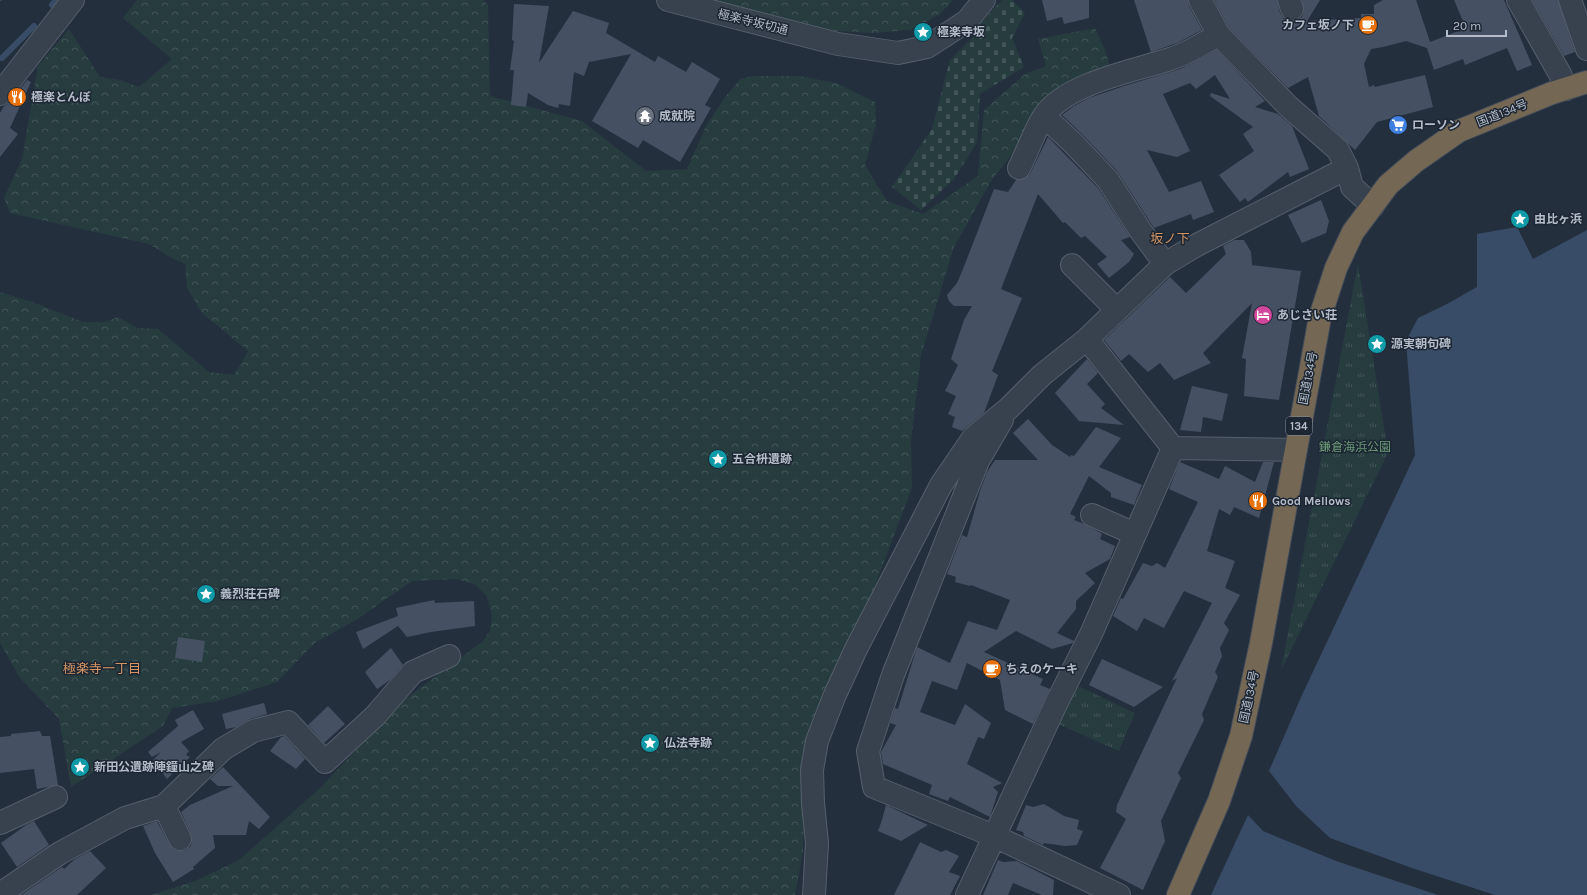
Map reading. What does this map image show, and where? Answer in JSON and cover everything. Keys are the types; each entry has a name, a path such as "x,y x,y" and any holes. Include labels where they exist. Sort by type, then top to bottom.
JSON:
{"highway":[{"name":"国道134号","path":"1178,895 1219,801 1241,736 1260,643 1320,317 1336,268 1353,232 1388,185 1416,161 1459,130 1552,93 1587,82"}],"street":[{"path":"0,94 73,0"},
{"name":"極楽寺坂切通","path":"668,0 838,44 898,53 927,47 967,21 984,0"},
{"path":"1200,0 1219,35 1288,106 1338,150 1347,168 1352,187 1372,206"},
{"path":"1518,0 1560,74 1566,89"},
{"path":"1570,0 1587,49"},
{"path":"1019,168 1044,116 1066,95 1125,73 1172,59 1219,35"},
{"path":"1044,116 1073,143 1108,180 1140,230 1165,264"},
{"path":"814,895 817,843 813,803 812,770 817,741 834,697 856,649 941,485 973,438 1009,408 1042,375 1087,339 1165,264 1195,246 1347,168"},
{"path":"1072,265 1117,310"},
{"path":"1087,339 1173,448"},
{"path":"1009,408 978,461 893,675 868,751 874,787 994,836 1119,895"},
{"path":"1173,448 1295,450"},
{"path":"967,895 1090,634 1173,448"},
{"path":"1092,515 1135,534"},
{"path":"2,890 60,853 125,818 164,806 223,749 254,731 288,722 325,762 375,716 413,672 449,656"},
{"path":"0,823 56,798"},
{"path":"164,806 180,839"}],"green space":[{"path":"137,0 484,0 488,6 490,96 582,121 646,171 687,169 706,126 723,100 740,79 753,76 799,76 836,83 875,102 876,124 865,165 887,201 923,214 978,176 984,110 1025,74 1046,66 1038,39 1095,28 1105,50 1112,74 1026,136 991,181 954,247 921,355 911,441 912,488 871,596 835,675 805,757 803,851 795,895 151,895 195,881 239,860 319,789 403,701 483,641 490,631 492,616 487,596 474,584 456,579 412,581 359,618 315,643 277,682 218,701 172,708 163,726 71,787 59,719 20,678 0,643 0,292 35,303 83,322 105,322 118,317 138,328 158,329 209,372 234,375 248,351 202,313 187,288 185,264 149,244 10,213 4,198 22,159 38,66 69,29 100,77 120,80 139,87 172,59 123,18"},
{"path":"709,0 953,0 940,14 911,30 871,33 809,29"},
{"path":"1002,0 1012,0 1025,13 1012,38 1024,67 980,94 977,142 954,179 921,210 892,187 932,129 950,60 975,35 978,26"},
{"name":"鎌倉海浜公園","path":"1358,264 1388,453 1281,670"},
{"path":"1074,684 1135,713 1119,751 1056,723"}],"water":[{"path":"1517,227 1533,259 1587,230 1587,895 1495,895 1412,868 1330,838 1296,806 1269,771 1302,695 1415,455 1406,341 1418,318 1477,287 1477,234"},
{"path":"1248,815 1263,831 1336,861 1438,895 1211,895"}],"building":[{"path":"1042,0 1089,0 1089,18 1064,24 1062,17 1047,21"},
{"path":"1134,0 1188,0 1189,6 1202,30 1177,43 1151,52"},
{"path":"1214,0 1277,0 1280,13 1284,19 1296,21 1302,17 1304,11 1302,0 1320,0 1307,21 1361,18 1361,14 1374,14 1374,5 1383,0 1416,0 1430,42 1466,28 1454,0 1504,0 1532,65 1517,71 1507,48 1465,65 1463,59 1434,70 1427,48 1406,41 1371,49 1364,64 1369,87 1374,85 1375,87 1425,75 1433,107 1377,122 1355,150 1319,116 1308,77 1288,88 1229,28"},
{"path":"1532,0 1558,0 1575,52 1564,56"},
{"path":"514,4 549,6 539,63 573,11 609,23 606,33 655,62 658,56 686,72 692,62 720,79 705,105 711,108 680,162 643,140 638,148 592,121 631,54 589,62 584,76 574,72 570,106 559,104 558,108 548,105 528,93 526,107 511,105 514,70 510,70 514,41 512,40"},
{"path":"1217,50 1265,101 1255,107 1278,114 1292,126 1309,169 1290,177 1288,172 1248,202 1245,198 1240,202 1219,175 1254,151 1243,134 1253,127 1210,96 1211,93 1230,99 1215,75 1196,89 1190,83 1163,94 1190,151 1177,157 1147,150 1169,192 1201,181 1214,212 1193,220 1191,214 1154,228 1117,171 1062,115 1074,106 1089,98 1180,69"},
{"path":"27,80 31,82 10,128 18,134 0,157 0,113 4,106 10,102"},
{"path":"1048,137 1098,188 1130,237 1121,240 1134,254 1129,262 1109,278 1097,264 1107,257 1085,236 1081,238 1065,222 1063,223 1038,194 1001,289 1022,298 992,371 998,375 984,413 962,431 952,427 955,417 948,414 956,396 945,391 958,365 951,359 964,320 972,306 954,306 949,301 947,295 957,283 994,189 1008,192 1016,180 1026,178 1030,174"},
{"path":"1321,200 1329,221 1326,233 1302,243 1288,215"},
{"path":"1234,240 1244,240 1251,252 1251,265 1301,271 1279,400 1244,396 1246,359 1242,358 1252,303 1203,353 1211,363 1174,380 1160,363 1148,372 1129,354 1121,361 1104,340 1170,277 1186,293 1226,254 1223,246"},
{"path":"1087,359 1098,373 1087,384 1105,404 1101,408 1124,425 1079,421 1055,393"},
{"path":"1192,386 1228,394 1222,421 1203,417 1201,432 1180,430"},
{"path":"1028,419 1052,445 1070,457 1071,455 1074,456 1096,427 1121,438 1099,467 1142,485 1134,505 1111,497 1111,493 1089,476 1070,514 1076,517 1074,520 1102,534 1100,539 1115,546 1110,559 1085,573 1095,583 1076,601 1076,609 1057,633 1074,641 1073,643 1052,649 1016,631 984,652 1043,679 1040,685 1050,689 1033,724 1005,710 1000,680 967,663 957,690 932,681 920,712 955,725 965,704 991,723 984,739 978,737 967,764 1002,783 993,787 998,792 990,817 950,797 948,801 929,794 932,785 883,764 881,752 896,725 890,723 895,708 898,709 917,647 950,663 968,621 997,630 1010,600 971,585 955,582 956,577 947,574 962,535 967,537 980,491 987,472 995,460 1038,460 1013,433"},
{"path":"1180,462 1219,479 1225,466 1255,482 1263,462 1274,462 1259,518 1234,507 1230,515 1219,509 1207,551 1235,561 1225,588 1240,595 1224,623 1229,630 1220,648 1222,656 1215,672 1218,677 1202,714 1204,720 1178,773 1181,778 1161,821 1165,841 1143,890 1100,868 1126,819 1116,812 1117,805 1177,678 1172,681 1212,603 1184,591 1164,628 1144,618 1137,631 1113,616 1121,598 1123,599 1143,563 1152,566 1157,563 1165,568 1198,502 1169,489"},
{"path":"434,600 435,603 474,601 475,626 407,637 398,626 363,649 356,632 398,616 396,608"},
{"path":"178,637 205,641 202,662 175,658"},
{"path":"391,648 403,665 390,680 377,689 365,672"},
{"path":"1102,659 1163,687 1134,707 1089,685"},
{"path":"264,703 267,714 250,719 236,727 226,729 222,714"},
{"path":"328,706 345,724 324,743 308,725"},
{"path":"193,710 204,729 181,742 189,751 186,755 190,757 167,779 153,760 161,752 152,757 148,752 178,726 175,720"},
{"path":"40,731 42,736 50,736 58,785 37,789 34,769 0,773 0,737 11,736 11,734"},
{"path":"284,736 305,759 296,769 270,751 281,737"},
{"path":"223,767 270,817 259,829 249,821 246,835 213,835 215,848 193,867 194,869 173,882 155,853 143,826 157,821 173,849 179,851 186,850 191,846 192,840 191,834 181,812 190,805 233,786 218,786 210,779"},
{"path":"1044,804 1064,816 1079,820 1077,829 1083,831 1077,845 1065,846 1044,843 1043,845 1024,836 1023,832 1016,830 1026,805 1033,807"},
{"path":"886,805 928,825 901,841 878,831"},
{"path":"34,821 49,845 17,867 1,843"},
{"path":"920,842 941,852 946,850 959,856 949,872 960,876 950,895 894,895"},
{"path":"90,851 106,868 77,895 21,895 62,867 64,869 75,859"},
{"path":"998,860 1003,862 1017,861 1054,880 1053,895 1042,895 1013,883 1008,895 983,895"}],"waterway":[{"path":"52,5 56,0"},
{"path":"2,58 34,26"}],"place":[{"name":"カフェ坂ノ下","path":"1368,25"},
{"name":"極楽寺坂","path":"923,32"},
{"name":"極楽とんぼ","path":"17,97"},
{"name":"成就院","path":"645,116"},
{"name":"ローソン","path":"1398,125"},
{"name":"由比ヶ浜","path":"1520,219"},
{"name":"あじさい荘","path":"1263,315"},
{"name":"源実朝句碑","path":"1377,344"},
{"name":"五合枡遺跡","path":"718,459"},
{"name":"Good Mellows","path":"1258,501"},
{"name":"義烈荘石碑","path":"206,594"},
{"name":"ちえのケーキ","path":"992,669"},
{"name":"仏法寺跡","path":"650,743"},
{"name":"新田公遺跡陣鐘山之碑","path":"80,767"}],"district":[{"name":"坂ノ下","path":"1170,238"},
{"name":"極楽寺一丁目","path":"102,668"}]}
